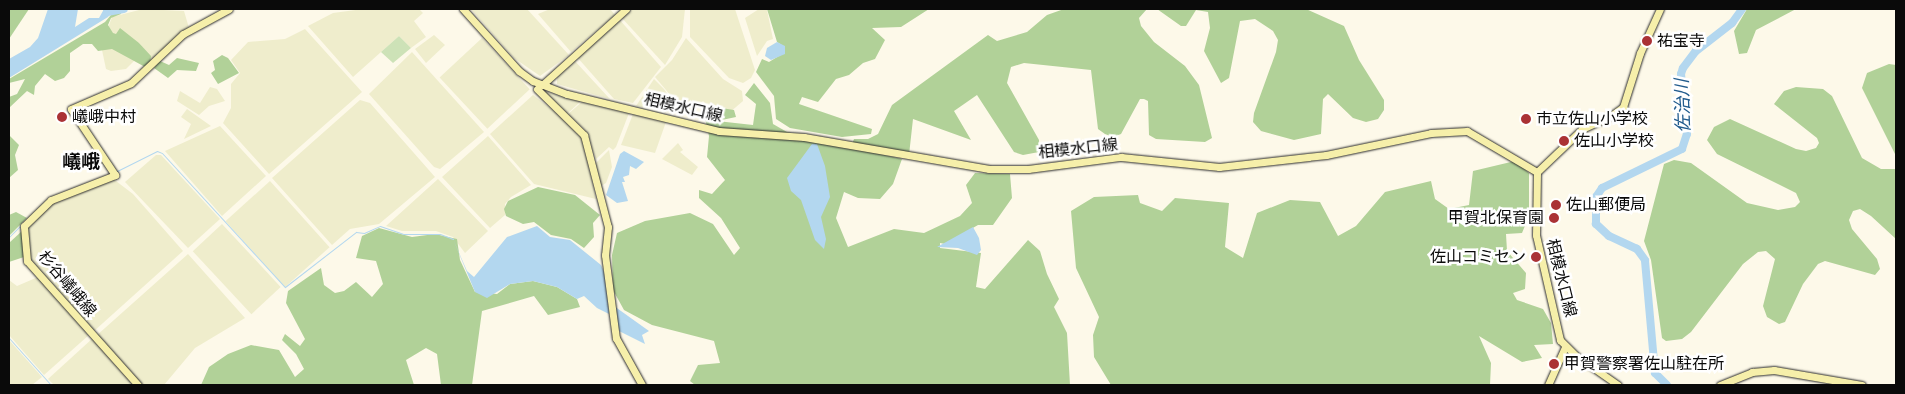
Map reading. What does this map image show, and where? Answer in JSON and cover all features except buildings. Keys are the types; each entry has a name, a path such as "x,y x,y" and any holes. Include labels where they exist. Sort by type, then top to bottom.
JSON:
{"main road":[{"name":"杉谷嶬峨線","path":"138,385 27,261 24,226 51,200 115,175 71,110 131,83 183,34 228,9"},
{"name":"相模水口線","path":"463,9 512,65 539,87 719,132 804,137 989,169 1028,168 1121,157 1219,167 1326,155 1454,130 1479,135 1537,172 1536,236 1564,347"},
{"path":"626,9 539,87 584,136 608,228 605,256 616,338 642,385"},
{"path":"1537,172 1582,129 1612,116 1623,107 1640,53 1660,9"},
{"path":"1548,385 1564,347 1618,385"},
{"path":"1720,385 1752,372 1774,370 1862,385"}],"shaded area":[{"path":"143,9 184,11 189,28 152,59 139,43 115,36 108,28 112,17"},
{"path":"363,9 419,9 423,13 414,21 426,37 411,48 399,36 353,77 308,26 333,13"},
{"path":"471,9 527,9 569,55 540,76 514,58"},
{"path":"550,9 610,9 615,15 571,52 538,14"},
{"path":"630,9 685,9 682,37 665,65 621,17"},
{"path":"690,9 735,9 755,70 751,78 743,83 729,78 690,37"},
{"path":"759,9 767,10 773,39 767,41 757,56 745,18"},
{"path":"619,19 661,67 633,103 614,99 577,57"},
{"path":"305,29 362,92 269,174 223,123 231,108 231,84 240,73 231,60 248,42 285,39"},
{"path":"434,35 445,45 426,63 415,49"},
{"path":"482,38 530,89 487,129 440,78"},
{"path":"686,38 723,79 742,91 743,101 729,113 710,108 703,101 687,115 655,77 672,60"},
{"path":"111,48 136,59 126,69 111,71 106,69 102,50"},
{"path":"412,52 484,132 440,169 434,167 369,94"},
{"path":"574,60 610,99 557,84 557,75"},
{"path":"654,79 664,89 682,114 636,106"},
{"path":"210,87 217,89 225,101 209,106 199,115 177,101 180,91 200,103"},
{"path":"542,90 563,97 581,101 567,114"},
{"path":"533,95 577,129 583,139 596,199 534,184 490,134"},
{"path":"360,100 370,103 435,177 379,224 350,229 332,245 272,178"},
{"path":"583,101 629,113 616,147 613,150 609,147 596,159 585,130 568,114"},
{"path":"187,109 211,126 184,139 191,124 181,117"},
{"path":"633,114 666,122 655,153 621,145"},
{"path":"220,126 266,176 222,216 165,151"},
{"path":"488,136 531,185 511,197 505,204 505,215 490,228 442,177"},
{"path":"678,143 683,150 680,152 698,167 692,175 662,159"},
{"path":"609,150 612,167 606,183 601,186 595,164"},
{"path":"156,155 161,155 220,219 188,248 125,182"},
{"path":"112,178 133,194 183,251 93,332 29,262 27,226 46,205"},
{"path":"438,179 488,231 465,253 453,237 436,231 402,231 386,226"},
{"path":"270,181 330,247 285,287 225,221"},
{"path":"222,224 281,287 251,314 193,251"},
{"path":"188,254 245,318 195,348 164,385 140,385 96,336"},
{"path":"38,277 89,335 44,375 9,335 9,280 17,286"},
{"path":"93,338 135,385 54,385 48,379"},
{"path":"9,340 42,377 32,385 9,385"}],"green space":[{"path":"9,9 29,9 9,39"},
{"path":"116,9 122,9 121,14 111,18 108,25 113,33 116,34 120,28 139,43 151,56 150,66 147,68 112,49 98,51 92,44 83,44 70,53 70,71 64,78 55,81 45,74 35,86 34,95 27,91 9,108 9,97 17,94 25,79 9,83 9,79 105,22"},
{"path":"767,9 929,9 901,27 872,28 885,40 875,59 863,63 849,75 836,79 818,102 802,97 799,104 872,129 871,134 842,137 790,128 776,119 774,96 756,72 762,59 769,62 782,54 783,46 777,42"},
{"path":"1064,9 1147,9 1139,18 1141,26 1154,42 1185,66 1199,85 1212,138 1205,142 1156,139 1149,135 1148,101 1144,99 1140,99 1121,134 1113,137 1105,134 1098,129 1091,70 1024,63 1011,67 1007,83 1039,140 1039,152 1023,155 1014,152 977,95 954,111 971,140 913,119 909,155 867,151 902,159 893,184 880,199 858,198 844,192 836,218 848,247 894,229 924,233 960,216 972,203 966,185 975,173 1010,174 1012,198 993,225 978,225 945,244 940,243 940,248 981,253 976,287 985,289 1028,240 1040,251 1047,274 1059,299 1054,307 1067,333 1070,385 695,385 690,381 698,365 720,363 714,341 652,325 624,310 613,290 612,255 617,233 645,221 690,213 713,224 734,255 740,248 721,218 699,198 699,190 712,194 725,180 707,157 709,136 702,105 734,110 736,117 717,121 753,125 756,104 745,95 754,83 770,103 773,124 787,132 851,147 854,139 868,139 878,134 892,105 988,35 997,41 1027,32 1047,15"},
{"path":"1157,9 1306,9 1344,26 1359,60 1384,100 1384,110 1378,119 1366,122 1353,118 1328,94 1323,99 1321,134 1294,140 1261,131 1253,122 1254,113 1276,52 1278,40 1273,31 1255,19 1240,21 1229,78 1221,83 1204,51 1210,28 1208,12 1196,10 1186,26 1181,26"},
{"path":"1747,9 1796,9 1756,30 1747,53 1739,54 1734,31"},
{"path":"399,36 411,48 393,63 381,52"},
{"path":"222,55 228,58 239,73 218,84 211,73 215,70 213,61"},
{"path":"177,58 199,63 196,71 177,70 168,78 154,68 160,61 169,65"},
{"path":"1889,64 1896,65 1896,156 1862,88 1867,73"},
{"path":"1796,87 1823,89 1832,96 1862,158 1881,169 1896,169 1896,239 1871,216 1860,209 1853,211 1849,220 1852,229 1877,259 1880,269 1875,275 1825,261 1818,264 1803,284 1785,322 1779,324 1767,317 1763,306 1775,259 1766,251 1758,252 1743,264 1691,332 1682,339 1666,341 1662,338 1651,260 1644,241 1664,164 1674,160 1691,163 1747,203 1778,210 1795,207 1800,202 1796,193 1717,154 1707,140 1714,127 1730,119 1796,149 1806,151 1816,148 1819,143 1817,138 1774,104 1784,91"},
{"path":"9,135 19,145 15,155 18,170 9,178"},
{"path":"1515,161 1529,173 1529,216 1522,233 1506,234 1507,251 1526,273 1525,289 1513,293 1517,300 1543,309 1551,323 1553,344 1534,345 1542,358 1522,362 1479,336 1491,363 1490,385 1111,385 1094,357 1093,335 1099,317 1076,268 1071,211 1094,197 1138,195 1140,203 1162,211 1175,198 1229,203 1225,247 1243,258 1257,213 1290,200 1320,202 1338,236 1356,226 1385,192 1431,181 1435,199 1449,209 1469,205 1473,171"},
{"path":"538,187 575,195 600,215 593,223 594,237 584,248 571,239 551,235 534,222 523,224 506,216 504,209 508,201"},
{"path":"16,212 27,218 9,236 9,215"},
{"path":"379,228 412,237 435,234 457,239 460,260 475,292 497,294 510,284 533,281 557,287 577,299 580,307 548,315 534,296 482,311 472,385 441,385 437,354 426,348 406,360 414,385 201,385 209,367 228,354 251,345 279,350 295,377 304,369 296,354 282,340 285,334 300,346 305,339 286,303 288,291 321,268 324,285 335,293 344,291 356,282 372,297 383,284 376,261 356,258 362,236"},
{"path":"22,231 24,257 9,262 9,243"}],"water":[{"path":"48,9 78,9 75,27 89,18 99,18 104,9 115,9 108,17 9,78 9,59 30,47 38,38"},
{"path":"777,42 785,46 785,54 771,60 765,56 767,48"},
{"path":"812,144 817,144 825,166 830,197 821,217 826,239 824,249 815,240 801,200 791,191 787,178"},
{"path":"624,151 644,162 636,169 630,166 629,175 623,177 625,182 622,182 628,201 617,203 606,195 620,154"},
{"path":"537,226 550,237 570,240 601,265 607,279 609,314 597,308 584,296 577,299 557,287 533,281 510,284 487,298 475,292 453,239 467,271 474,277 507,237"},
{"path":"973,227 979,238 981,250 977,255 958,248 937,247"},
{"path":"614,306 649,331 642,335 645,344 617,330"}],"waterway":[{"path":"107,12 124,9"},
{"name":"佐治川","path":"1667,385 1655,373 1645,260 1637,249 1609,236 1596,224 1596,197 1602,188 1682,149 1687,134 1681,74 1683,68 1696,51 1732,23 1742,9"},
{"path":"115,172 157,151 162,153 285,287 356,232 364,233 380,226 403,234 440,234 453,239"},
{"path":"39,207 47,200"},
{"path":"9,237 20,226"},
{"path":"9,338 51,385"}],"place":[{"name":"祐宝寺","path":"1647,41"},
{"name":"嶬峨中村","path":"62,117"},
{"name":"市立佐山小学校","path":"1526,119"},
{"name":"佐山小学校","path":"1564,141"},
{"name":"佐山郵便局","path":"1556,205"},
{"name":"甲賀北保育園","path":"1554,218"},
{"name":"佐山コミセン","path":"1536,257"},
{"name":"甲賀警察署佐山駐在所","path":"1554,364"}],"district":[{"name":"嶬峨","path":"81,162"}]}
